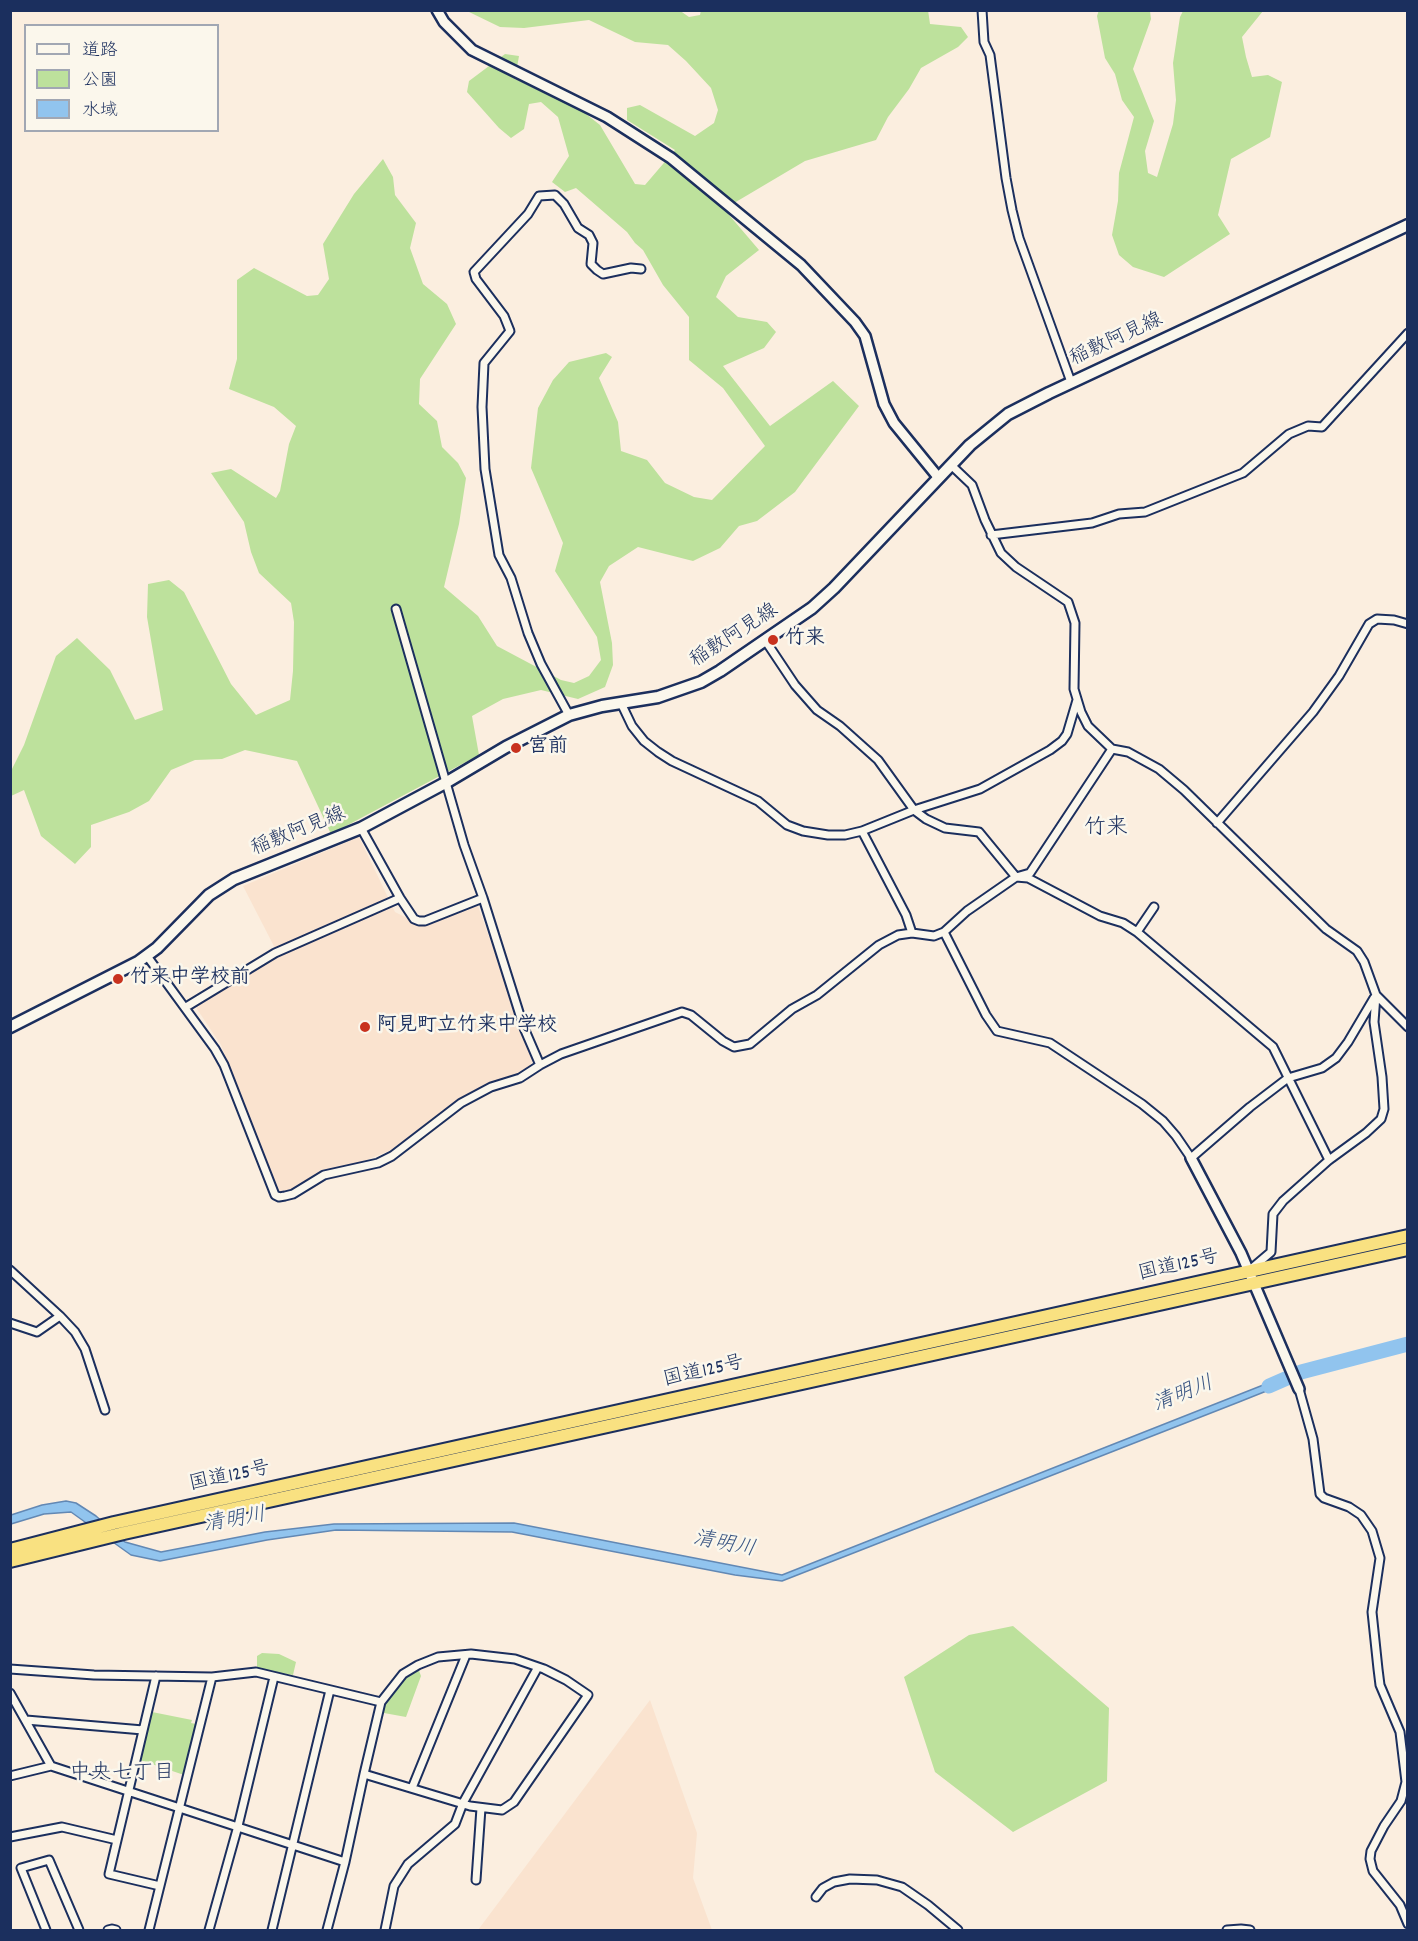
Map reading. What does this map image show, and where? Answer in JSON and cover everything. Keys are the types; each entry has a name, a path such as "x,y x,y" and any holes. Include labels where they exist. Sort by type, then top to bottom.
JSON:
{"highway":[{"name":"国道125号","path":"10,1550 114,1523 1407,1236"},
{"name":"国道125号","path":"10,1561 124,1533 1407,1249"}],"main road":[{"name":"稲敷阿見線","path":"10,1027 126,969 147,956 193,909 221,886 258,868 361,828 506,747 569,715 602,706 658,697 700,682 720,671 812,608 938,477 1008,414 1071,382 1407,225"}],"street":[{"path":"437,10 444,22 472,50 607,117 670,158 801,265 855,322 865,336 884,404 894,423 938,477"},
{"path":"982,10 984,42 990,55 1012,210 1019,238 1071,382"},
{"path":"569,715 541,664 528,633 511,578 499,555 485,469 482,407 484,363 510,331 504,316 476,279 474,272 528,214 539,196 548,195 555,195 564,204 578,228 588,235 592,243 591,264 597,270 603,274 631,268 641,269"},
{"path":"992,536 1092,523 1119,514 1145,512 1243,473 1288,434 1308,426 1322,427 1407,333"},
{"path":"951,465 972,484 992,536 1006,560 1068,602 1075,623 1074,688 1088,726 1112,749 1128,752 1159,769 1184,790 1326,929 1357,951 1364,962 1376,995 1374,1023 1384,1109 1381,1119 1329,1160 1283,1201 1273,1214 1271,1252 1248,1271"},
{"path":"396,609 464,845 524,1028 540,1065"},
{"path":"1217,823 1313,711 1339,676 1369,624 1377,619 1407,624"},
{"path":"765,640 795,685 817,710 840,726 878,760 914,810 945,828 979,832 1016,877 1028,878 1100,916 1123,923 1137,932 1273,1047 1329,1160"},
{"path":"621,703 632,726 644,741 672,761 758,801 787,825 803,831 845,835 980,789 1050,750 1067,734 1077,700"},
{"path":"147,956 186,1007 224,1065 275,1195 279,1197 293,1194 324,1175 378,1163 392,1156 461,1103 491,1087 520,1078 561,1054 682,1012 691,1015 734,1047 750,1044 792,1009 817,995 879,945 898,935 912,933 934,936 945,932 967,911 1016,877 1030,873 1112,749"},
{"path":"361,828 414,919 425,921 483,898"},
{"path":"862,831 906,915 912,933"},
{"path":"186,1007 275,953 400,898"},
{"path":"1137,932 1154,908"},
{"path":"945,932 986,1016 997,1030 1050,1043 1142,1104 1163,1121 1176,1136 1191,1158 1228,1227 1293,1373 1313,1439 1320,1494 1362,1515 1372,1531 1380,1558 1372,1612 1380,1685 1400,1732 1406,1782 1401,1801 1384,1826 1371,1851 1370,1859 1373,1871 1400,1905 1407,1924"},
{"path":"1376,995 1407,1027"},
{"path":"1191,1158 1250,1107 1288,1078 1322,1068 1336,1058 1376,995"},
{"path":"10,1270 75,1332 85,1349 105,1410"},
{"path":"10,1323 37,1332 60,1316"},
{"path":"412,1788 466,1655"},
{"path":"327,1930 345,1862 364,1774 381,1702 404,1674 438,1657 466,1655 515,1659 566,1680 588,1695 514,1802 502,1810 481,1808 364,1774"},
{"path":"385,1930 394,1886 408,1864 455,1824 463,1803 538,1667"},
{"path":"10,1669 94,1675 212,1677 256,1672 381,1702"},
{"path":"156,1676 109,1874 160,1886"},
{"path":"149,1930 212,1677"},
{"path":"210,1930 238,1827 274,1677"},
{"path":"272,1930 330,1690"},
{"path":"10,1693 51,1766"},
{"path":"26,1720 143,1730"},
{"path":"10,1776 51,1766 345,1862"},
{"path":"476,1880 481,1808"},
{"path":"10,1837 62,1827 117,1840"},
{"path":"46,1930 21,1868 50,1860 79,1930"},
{"path":"816,1897 823,1888 834,1882 850,1879 878,1880 902,1887 958,1930"},
{"path":"108,1930 116,1930"},
{"path":"1227,1930 1250,1930"}],"shaded area":[{"name":"阿見町立竹来中学校","path":"359,837 395,912 421,925 478,906 533,1060 527,1071 465,1095 391,1150 364,1161 321,1170 296,1188 278,1192 275,1191 221,1045 197,1009 196,1003 278,954 243,886"},
{"path":"650,1700 697,1833 693,1878 712,1930 478,1930"}],"green space":[{"path":"679,10 689,17 700,15 701,10 928,10 930,24 961,27 968,37 958,47 921,68 888,117 876,140 805,161 724,209 759,250 726,276 716,297 738,317 767,322 776,332 764,348 723,366 770,426 833,381 859,406 795,492 757,521 739,526 720,548 693,561 638,547 609,566 600,582 612,643 613,665 605,687 578,699 541,690 503,699 472,716 479,755 331,834 297,761 245,750 222,759 195,760 171,770 149,801 129,812 91,825 91,847 75,864 41,836 24,790 11,796 11,771 24,745 56,656 77,638 110,670 135,720 163,710 147,617 148,584 169,580 184,592 231,684 256,715 290,700 294,622 291,603 259,573 244,522 211,473 231,469 276,498 280,491 289,444 296,426 274,407 229,389 237,359 237,280 254,268 307,296 318,295 329,279 323,244 354,194 383,159 393,177 395,195 416,223 410,248 423,284 447,304 456,324 420,379 419,404 437,421 442,447 458,463 466,478 459,524 444,587 478,616 497,646 561,680 574,683 589,676 601,660 597,637 555,571 563,543 531,468 538,408 553,380 569,362 606,353 612,357 599,378 618,422 621,451 647,460 665,483 694,497 712,500 765,446 723,388 689,360 689,317 663,285 643,250 627,232 576,188 565,192 552,182 569,156 558,117 541,102 529,104 524,129 511,138 467,92 469,81 505,54 519,56 515,79 581,110 600,125 635,184 645,185 675,150 627,120 627,108 640,105 695,136 714,123 718,110 711,88 686,61 668,45 635,42 589,20 524,28 500,27 467,11"},
{"path":"1099,10 1150,11 1151,19 1133,69 1154,121 1145,151 1148,173 1157,177 1173,124 1176,100 1173,63 1180,17 1183,11 1263,11 1242,37 1246,57 1252,77 1268,75 1282,82 1270,137 1231,159 1218,215 1230,234 1164,277 1133,267 1119,255 1112,235 1118,201 1119,173 1134,117 1122,100 1115,74 1105,58 1097,16"},
{"path":"1013,1626 1109,1708 1107,1781 1013,1832 935,1772 904,1677 969,1635"},
{"path":"262,1653 279,1654 296,1662 293,1675 257,1669 257,1656"},
{"path":"418,1668 421,1676 406,1717 384,1713 384,1703 406,1677"},
{"path":"152,1712 192,1720 191,1723 196,1724 195,1738 184,1775 140,1760"}],"water":[{"path":"1286,1376 1289,1382 782,1581 735,1575 512,1532 336,1530 267,1540 160,1561 131,1555 71,1512 44,1514 11,1524 11,1515 42,1505 66,1501 76,1503 96,1516 125,1542 161,1552 265,1532 334,1524 514,1523 782,1575"}],"waterway":[{"name":"清明川","path":"1269,1386 1301,1372 1408,1344"}],"place":[{"name":"竹来","path":"773,640"},
{"name":"宮前","path":"516,748"},
{"name":"竹来中学校前","path":"118,979"},
{"name":"阿見町立竹来中学校","path":"365,1027"}],"district":[{"name":"竹来","path":"1106,830"},
{"name":"中央七丁目","path":"122,1775"}]}
